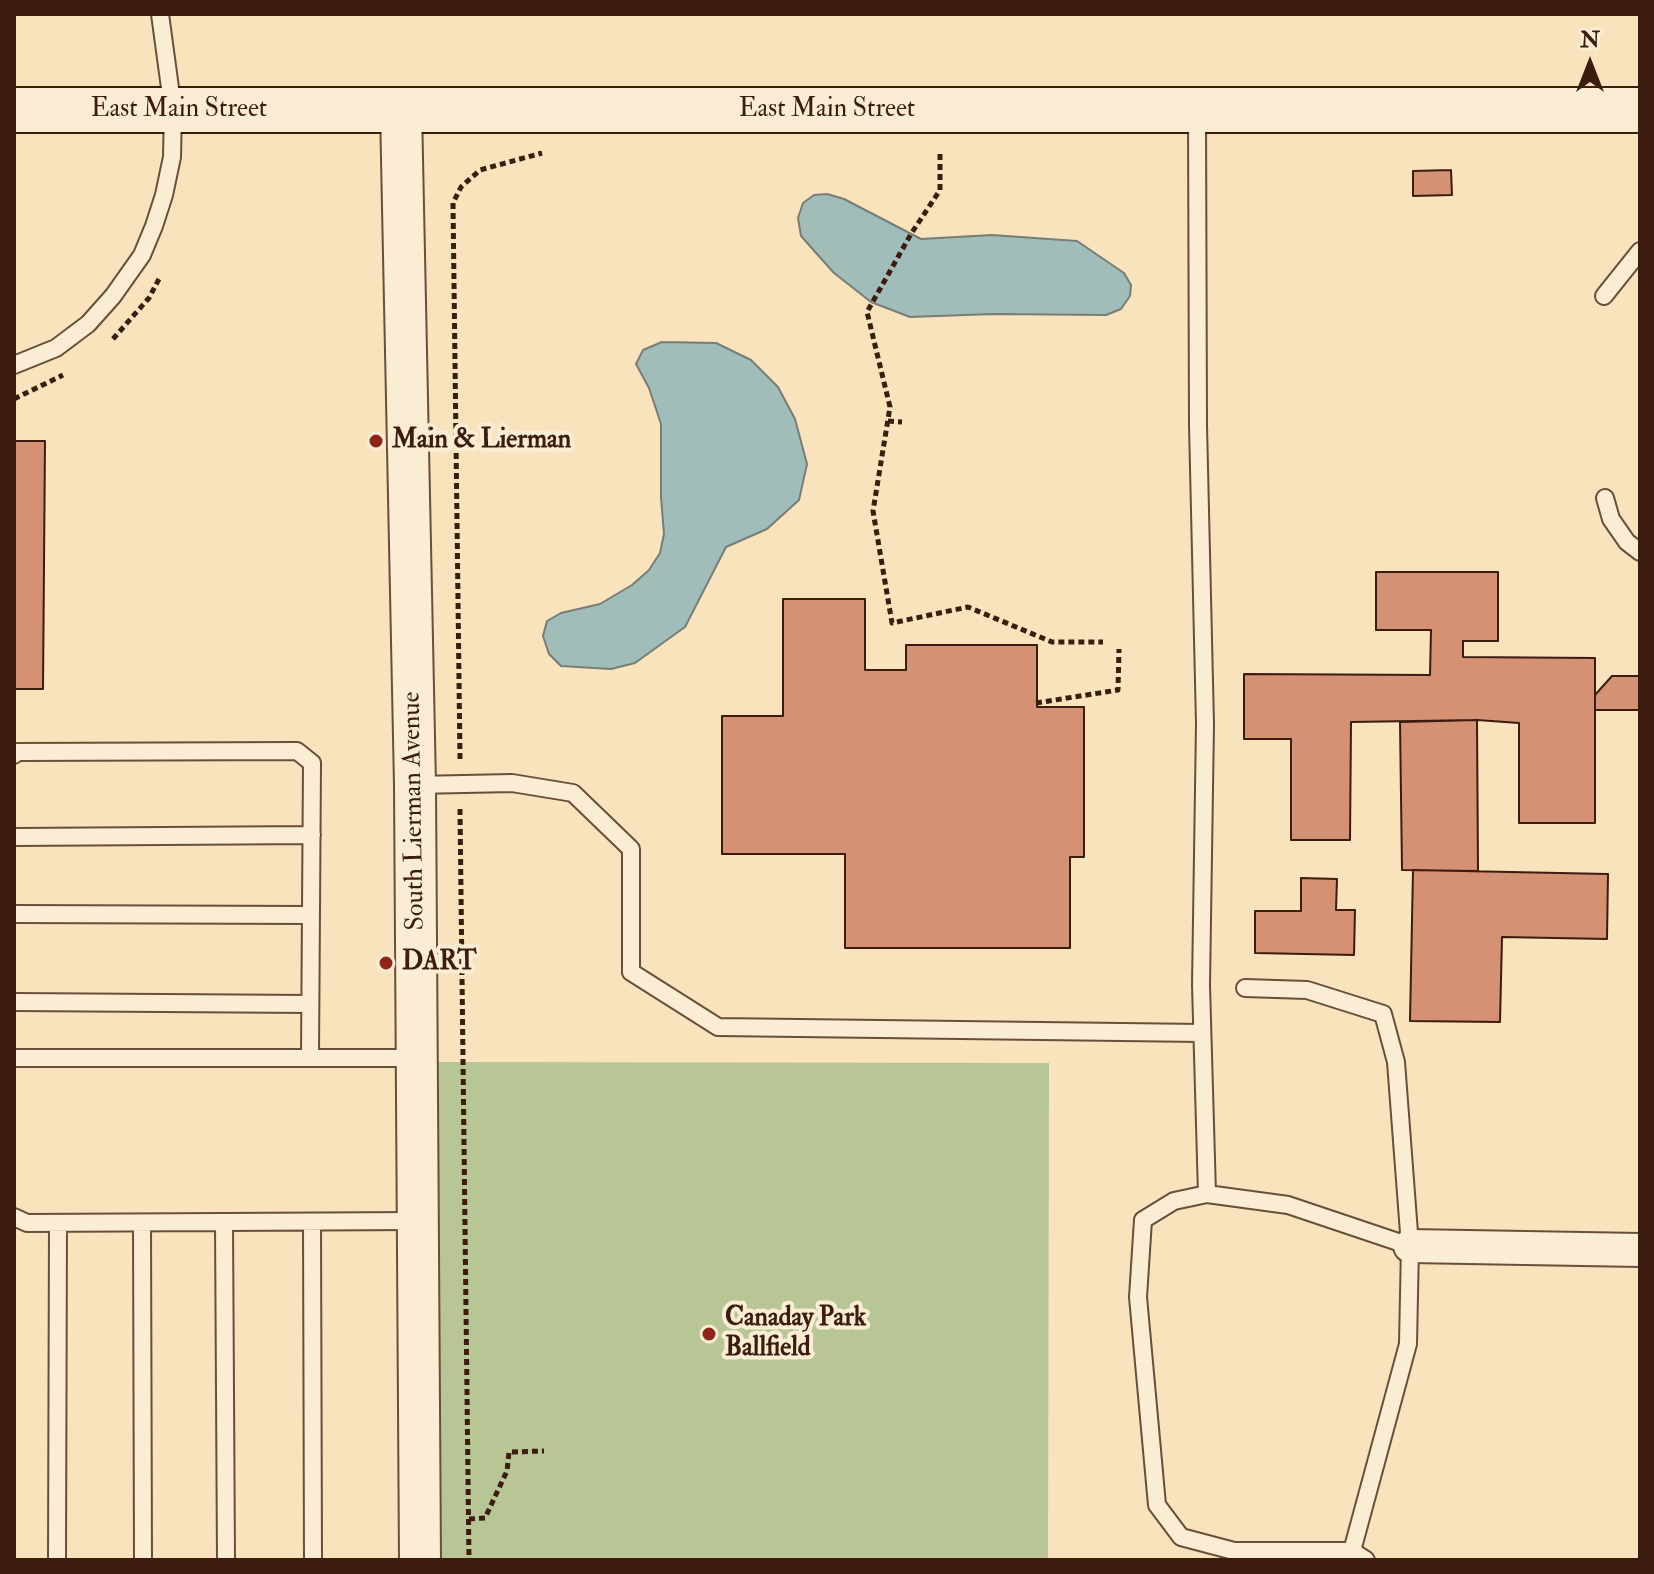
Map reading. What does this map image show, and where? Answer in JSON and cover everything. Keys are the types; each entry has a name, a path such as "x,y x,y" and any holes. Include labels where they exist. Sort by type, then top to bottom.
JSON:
{"main road":[{"name":"East Main Street","path":"14,110 1640,110"}],"street":[{"name":"South Lierman Avenue","path":"401,110 415,785 420,1560"},
{"path":"1410,1246 1640,1250"}],"lane":[{"path":"14,365 56,348 88,324 113,296 142,255 164,195 172,157 173,110 160,14"},
{"path":"1197,110 1198,425 1205,724 1202,1033 1207,1194"},
{"path":"1604,296 1640,251"},
{"path":"1605,498 1611,519 1627,542 1640,552"},
{"path":"14,755 17,752 297,751 312,763 310,1056"},
{"path":"415,785 512,783 573,793 631,849 631,972 718,1027 1202,1033"},
{"path":"14,837 312,835"},
{"path":"14,914 311,915"},
{"path":"1245,988 1307,990 1383,1014 1396,1062 1410,1246 1408,1344 1359,1556 1234,1551 1181,1537 1157,1505 1138,1297 1143,1220 1174,1201 1207,1194 1288,1205 1410,1246"},
{"path":"14,1002 310,1004"},
{"path":"14,1058 418,1058"},
{"path":"14,1217 27,1223 418,1221"},
{"path":"224,1222 226,1560"},
{"path":"312,1222 313,1560"},
{"path":"57,1560 58,1223"},
{"path":"142,1223 143,1560"}],"path":[{"path":"460,753 453,203 461,187 480,170 542,153"},
{"path":"940,154 940,190 867,312 890,407 873,511 892,623 968,607 1052,642 1103,642"},
{"path":"473,164 480,170"},
{"path":"888,421 902,422"},
{"path":"1036,703 1118,690 1119,649"},
{"path":"460,812 469,1560"},
{"path":"469,1519 485,1518 507,1471 509,1452 544,1451"}],"green space":[{"path":"433,1062 1049,1063 1048,1560 436,1560"}],"water":[{"path":"827,194 844,199 921,239 992,235 1077,241 1124,273 1131,285 1130,296 1121,309 1106,315 910,317 871,302 834,273 801,236 798,218 803,203 814,195"},
{"path":"662,342 716,343 751,360 778,387 795,419 807,464 799,500 767,529 726,547 685,627 635,663 611,669 561,666 549,654 543,636 547,621 561,613 600,604 632,585 649,570 660,553 664,534 661,424 649,388 636,364 643,350"}],"building":[{"path":"1451,170 1452,195 1413,196 1413,171"},
{"path":"14,441 45,441 43,689 14,689"},
{"path":"1376,572 1498,572 1498,641 1463,641 1463,657 1595,658 1595,823 1519,823 1519,723 1477,720 1351,722 1350,840 1291,840 1291,739 1244,739 1244,674 1430,675 1431,630 1376,630"},
{"path":"783,599 865,599 865,670 906,670 906,645 1037,645 1037,707 1084,707 1084,857 1070,857 1070,948 845,948 845,854 722,854 722,716 783,716"},
{"path":"1612,676 1640,676 1640,710 1595,710 1595,695"},
{"path":"1477,720 1478,871 1402,870 1400,722"},
{"path":"1413,870 1608,874 1607,939 1502,937 1500,1022 1410,1021"},
{"path":"1301,878 1337,879 1336,910 1355,910 1354,955 1255,953 1255,911 1301,911"}],"place":[{"name":"Main & Lierman","path":"376,441"},
{"name":"DART","path":"386,963"},
{"name":"Canaday Park Ballfield","path":"709,1334"}]}
